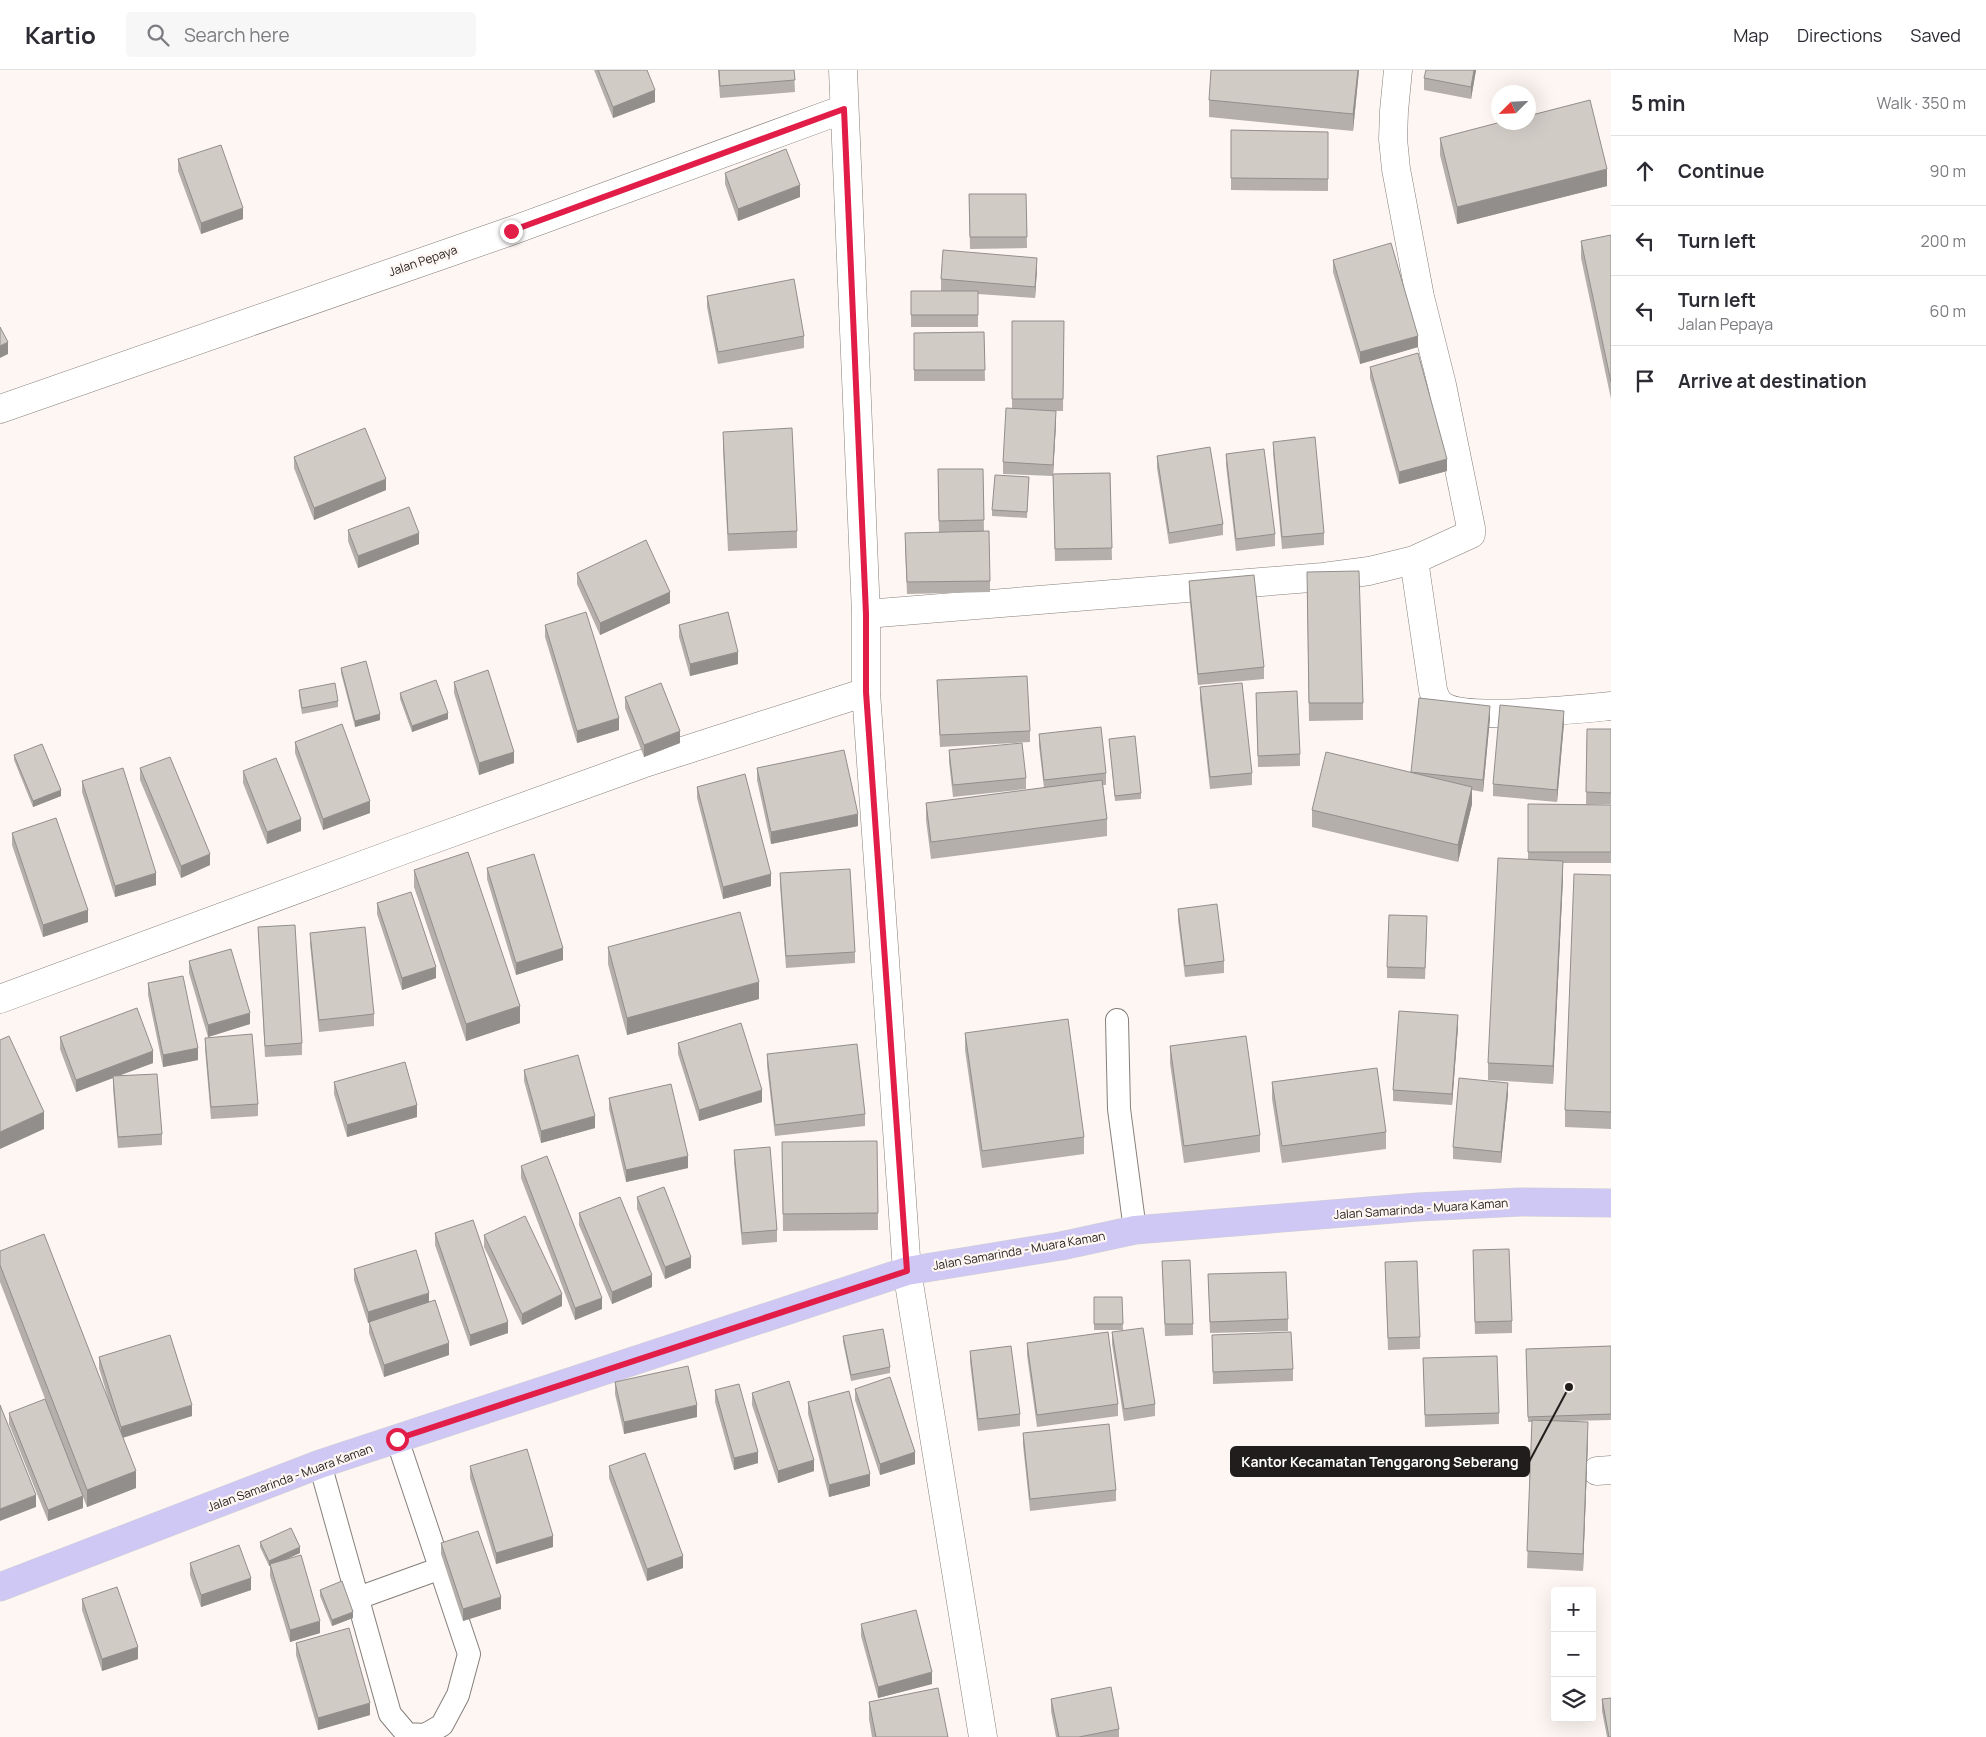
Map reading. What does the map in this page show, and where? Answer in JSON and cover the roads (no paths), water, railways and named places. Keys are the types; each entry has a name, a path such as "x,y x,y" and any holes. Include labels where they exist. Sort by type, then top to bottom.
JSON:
{"main road":[{"name":"Jalan Samarinda - Muara Kaman","path":"0,1587 320,1464 907,1271 1061,1246 1136,1230 1418,1207 1521,1202 1611,1203"}],"street":[{"path":"842,70 866,614 866,692 907,1271 983,1737"},
{"path":"866,614 1323,577 1369,571 1414,560 1466,538 1471,534 1442,385 1420,297 1398,179 1393,139 1398,70"},
{"name":"Jalan Pepaya","path":"0,409 511,231 844,109"},
{"path":"1414,560 1433,690 1442,706 1452,710 1492,713 1577,710 1611,706"},
{"path":"0,998 624,771 866,692"}],"lane":[{"path":"1117,1020 1119,1109 1136,1230"},
{"path":"320,1464 390,1714 407,1734 425,1735 442,1725 458,1695 470,1654 397,1439"},
{"path":"358,1598 441,1568"}],"place":[{"name":"Kantor Kecamatan Tenggarong Seberang","path":"1569,1387"}]}
